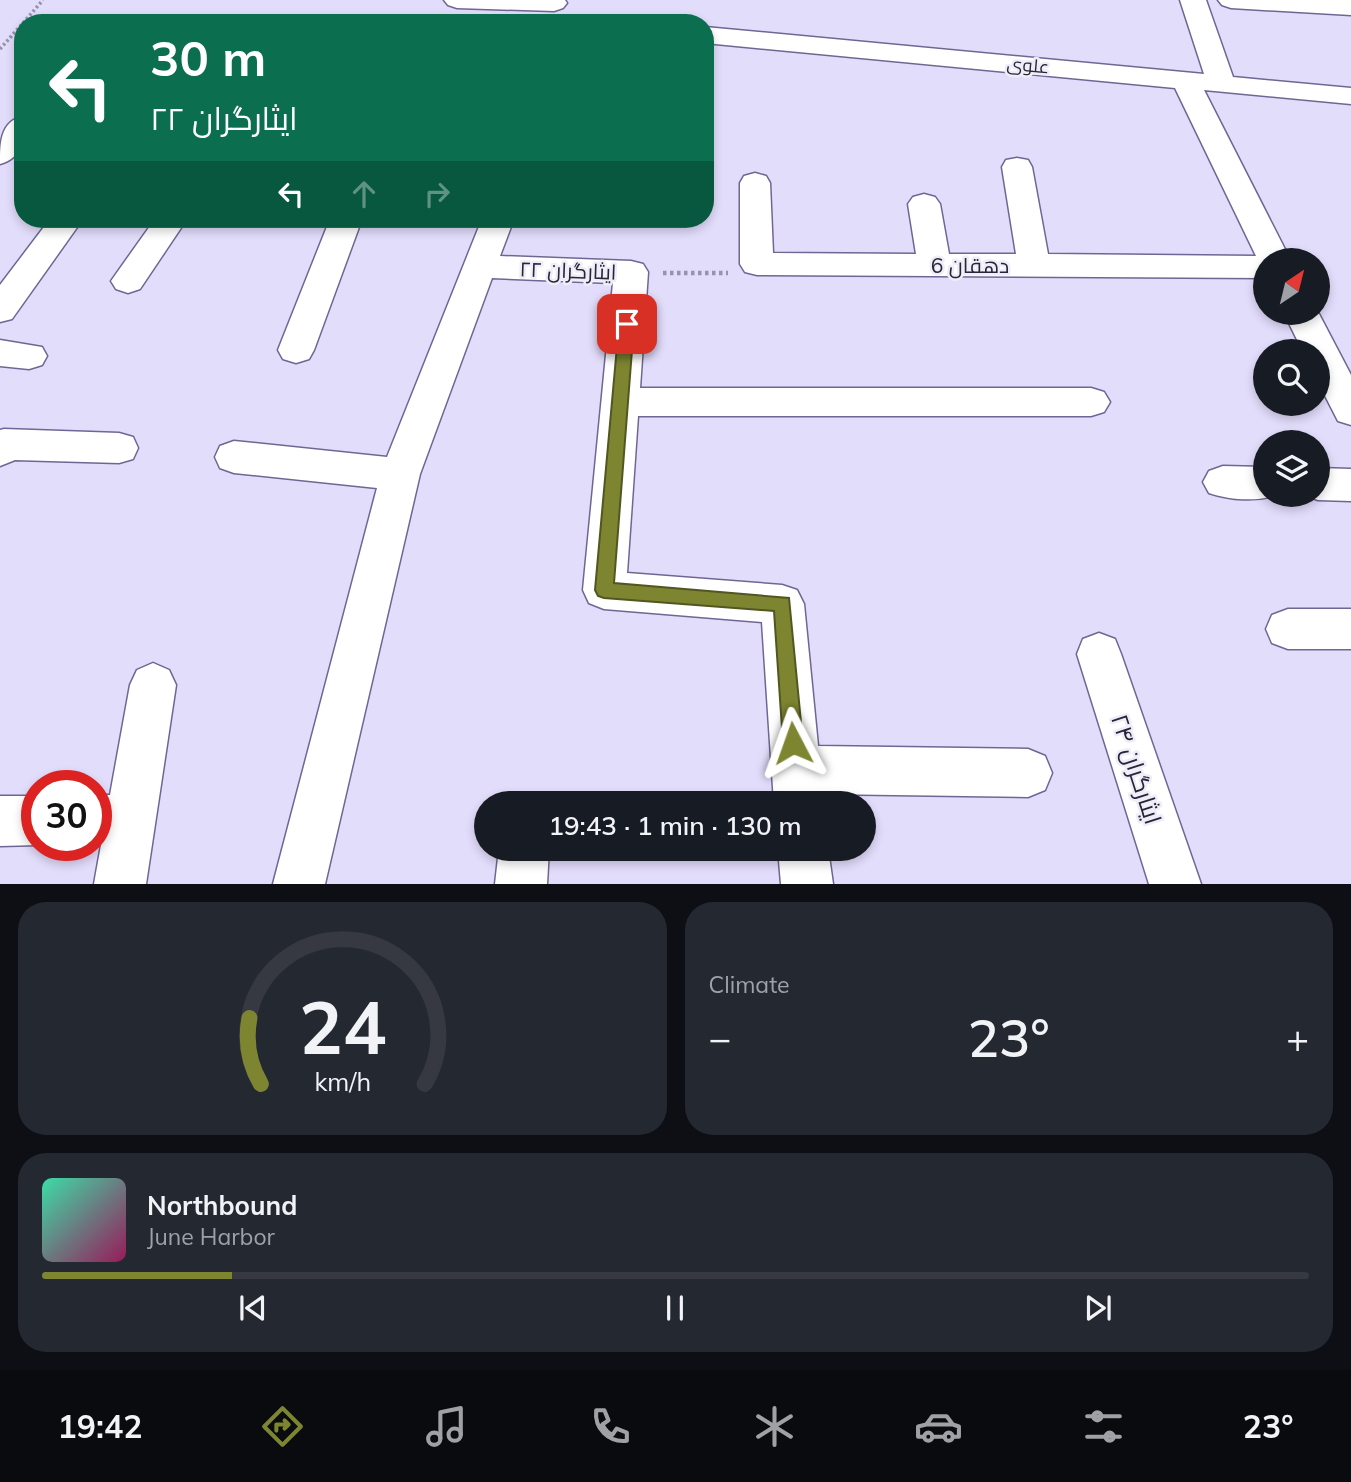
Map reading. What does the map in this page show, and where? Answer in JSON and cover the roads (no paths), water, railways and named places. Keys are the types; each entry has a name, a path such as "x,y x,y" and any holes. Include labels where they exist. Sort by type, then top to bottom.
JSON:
{"street":[{"path":"457,0 552,14"},
{"path":"1193,0 1222,83"},
{"path":"1231,0 1351,7"},
{"name":"علوی","path":"714,36 1351,96"},
{"path":"1185,80 1269,248"},
{"path":"0,155 14,137"},
{"path":"1017,167 1034,266"},
{"name":"دهقان 6","path":"755,183 757,264 1253,267"},
{"path":"923,204 934,265"},
{"path":"0,310 60,228"},
{"path":"128,281 165,228"},
{"path":"296,350 343,228"},
{"path":"299,884 401,474 494,228"},
{"name":"ایثارگران ۲۲","path":"479,266 631,272 604,590 782,604 797,787"},
{"path":"1308,326 1351,410"},
{"path":"620,402 1091,402"},
{"path":"0,451 4,444 119,448"},
{"path":"234,457 401,474"},
{"path":"1223,482 1253,483"},
{"path":"1330,484 1351,485"},
{"path":"1288,629 1351,629"},
{"name":"ایثارگران ۲۴","path":"1100,654 1175,884"},
{"path":"120,884 114,820 153,685"},
{"path":"797,787 1028,773"},
{"path":"0,821 21,821"},
{"path":"521,884 523,861"},
{"path":"804,861 807,884"}]}
